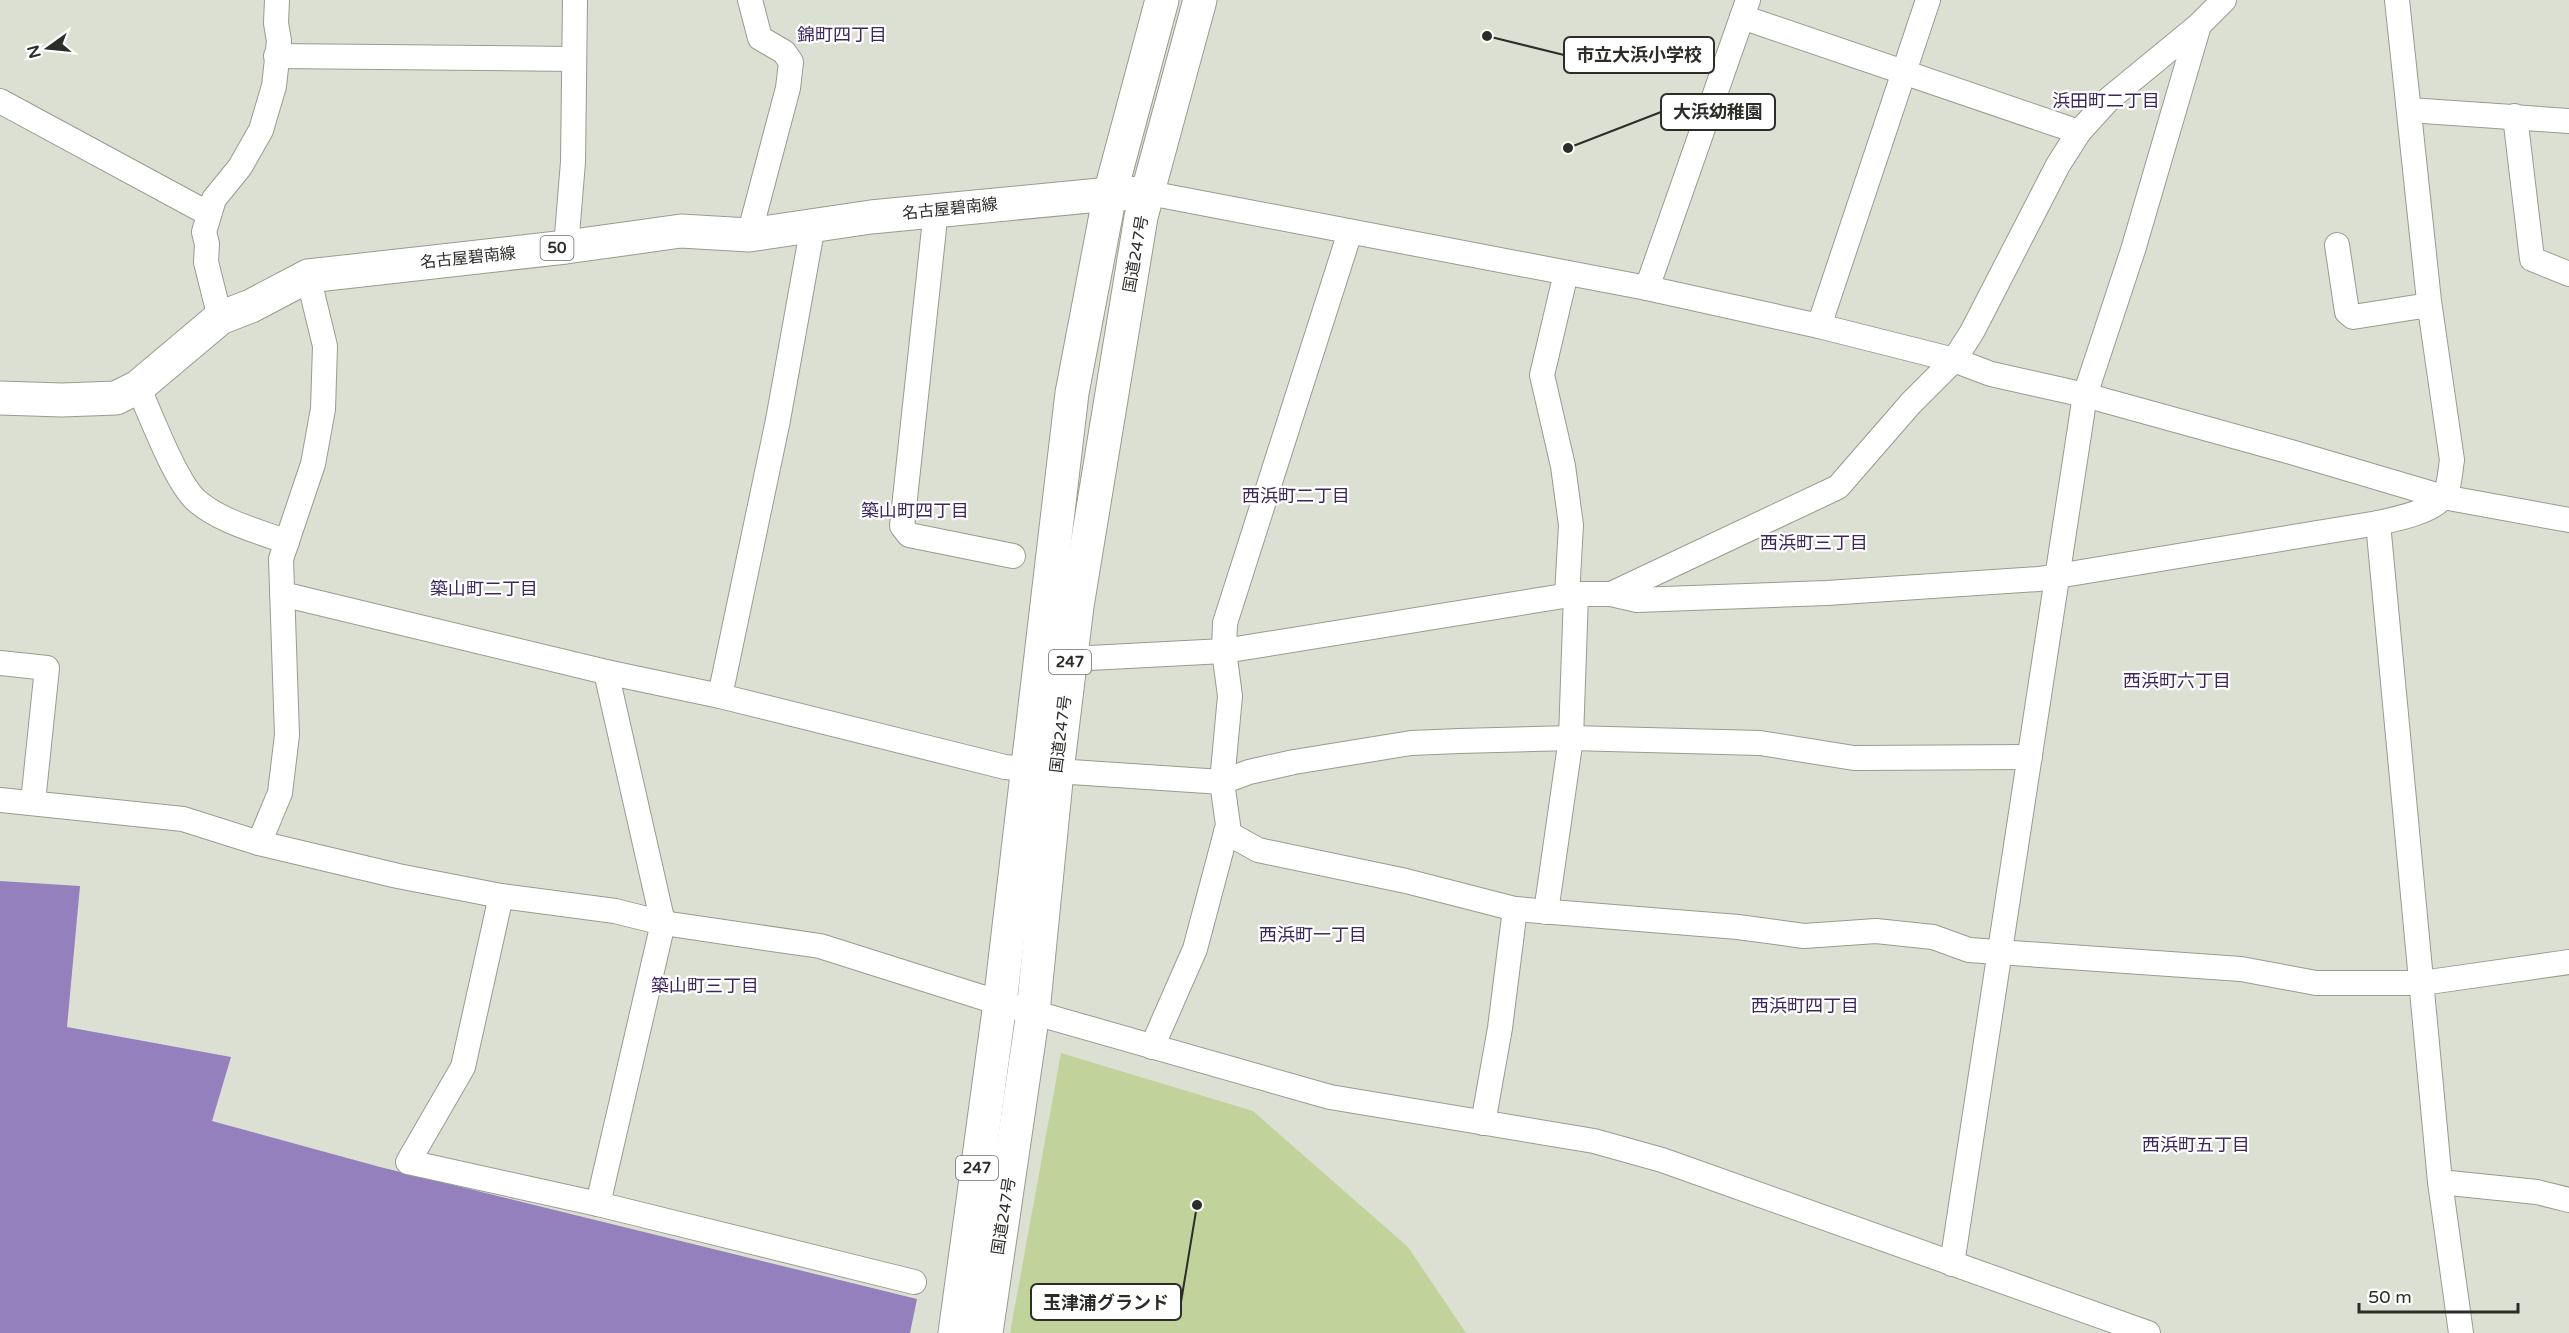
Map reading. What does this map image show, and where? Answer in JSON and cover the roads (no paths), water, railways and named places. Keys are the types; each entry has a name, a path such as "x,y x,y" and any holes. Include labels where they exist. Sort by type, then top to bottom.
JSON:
{"main road":[{"name":"国道247号","path":"986,1333 1033,1012 1041,770 1055,552 1072,393 1110,194 1162,0"},
{"name":"国道247号","path":"955,1333 1000,1003 1041,770 1070,659 1141,217 1200,0"},
{"name":"名古屋碧南線","path":"0,398 62,400 116,398 138,387 220,318 251,306 308,276 566,247 681,231 749,235 936,210 1149,192"}],"street":[{"path":"220,318 206,262 207,244 204,232 214,199 240,167 261,130 274,86 279,41 276,23 277,0"},
{"path":"566,247 573,162 575,0"},
{"path":"749,235 785,99 791,62 784,52 760,38 750,0"},
{"path":"1819,326 1928,0"},
{"path":"1611,594 1838,487 1911,403 1954,360 1972,332 2058,165 2079,132 2109,99 2199,25 2224,0"},
{"path":"1070,659 1224,651 1571,594 1611,594 1637,600 1827,593 2059,576 2408,517 2443,497 2452,460 2429,305 2397,0"},
{"path":"1647,288 1745,9 1903,74 2079,132"},
{"path":"1952,1264 2085,395 2133,250 2199,25"},
{"path":"276,56 574,59"},
{"path":"0,101 209,214"},
{"path":"2409,110 2569,121"},
{"path":"2515,116 2532,259 2569,274"},
{"path":"1149,192 1647,288 1819,326 1954,360 1991,374 2085,395 2292,452 2443,497 2569,520"},
{"path":"936,210 902,526 909,535 1013,556"},
{"path":"720,696 778,420 813,225"},
{"path":"1152,1047 1195,949 1228,825 1222,782 1230,696 1224,651 1225,623 1350,232"},
{"path":"2337,245 2347,312 2354,317 2429,305"},
{"path":"1546,912 1571,738 1571,525 1563,466 1542,375 1566,273"},
{"path":"259,843 280,793 287,735 281,560 313,464 323,409 325,346 308,276"},
{"path":"138,387 182,483 198,502 232,521 287,542"},
{"path":"2378,523 2440,1182 2461,1333"},
{"path":"282,594 606,672 720,696 1005,767 1222,782 1250,772 1294,762 1411,743 1571,738 1760,743 1854,758 2030,757"},
{"path":"0,663 47,668 33,802"},
{"path":"598,1204 663,923 606,672"},
{"path":"0,800 183,819 259,843 398,876 501,896 615,911 663,923 820,946 1000,1003 1330,1097 1594,1141 1662,1160 2148,1333"},
{"path":"1226,832 1258,850 1406,881 1515,909 1738,927 1804,936 1876,932 1933,938 1969,950 2241,969 2316,982 2422,983 2569,962"},
{"path":"501,896 463,1067 408,1162 598,1204 914,1282"},
{"path":"1483,1123 1500,1028 1515,909"},
{"path":"2440,1182 2536,1191 2569,1200"}],"place":[{"name":"市立大浜小学校","path":"1487,36"},
{"name":"大浜幼稚園","path":"1568,148"},
{"name":"玉津浦グランド","path":"1197,1205"}],"district":[{"name":"錦町四丁目","path":"842,35"},
{"name":"浜田町二丁目","path":"2106,101"},
{"name":"西浜町二丁目","path":"1296,496"},
{"name":"築山町四丁目","path":"915,511"},
{"name":"西浜町三丁目","path":"1814,543"},
{"name":"築山町二丁目","path":"484,589"},
{"name":"西浜町六丁目","path":"2177,681"},
{"name":"西浜町一丁目","path":"1313,935"},
{"name":"築山町三丁目","path":"705,986"},
{"name":"西浜町四丁目","path":"1805,1006"},
{"name":"西浜町五丁目","path":"2196,1145"}]}
